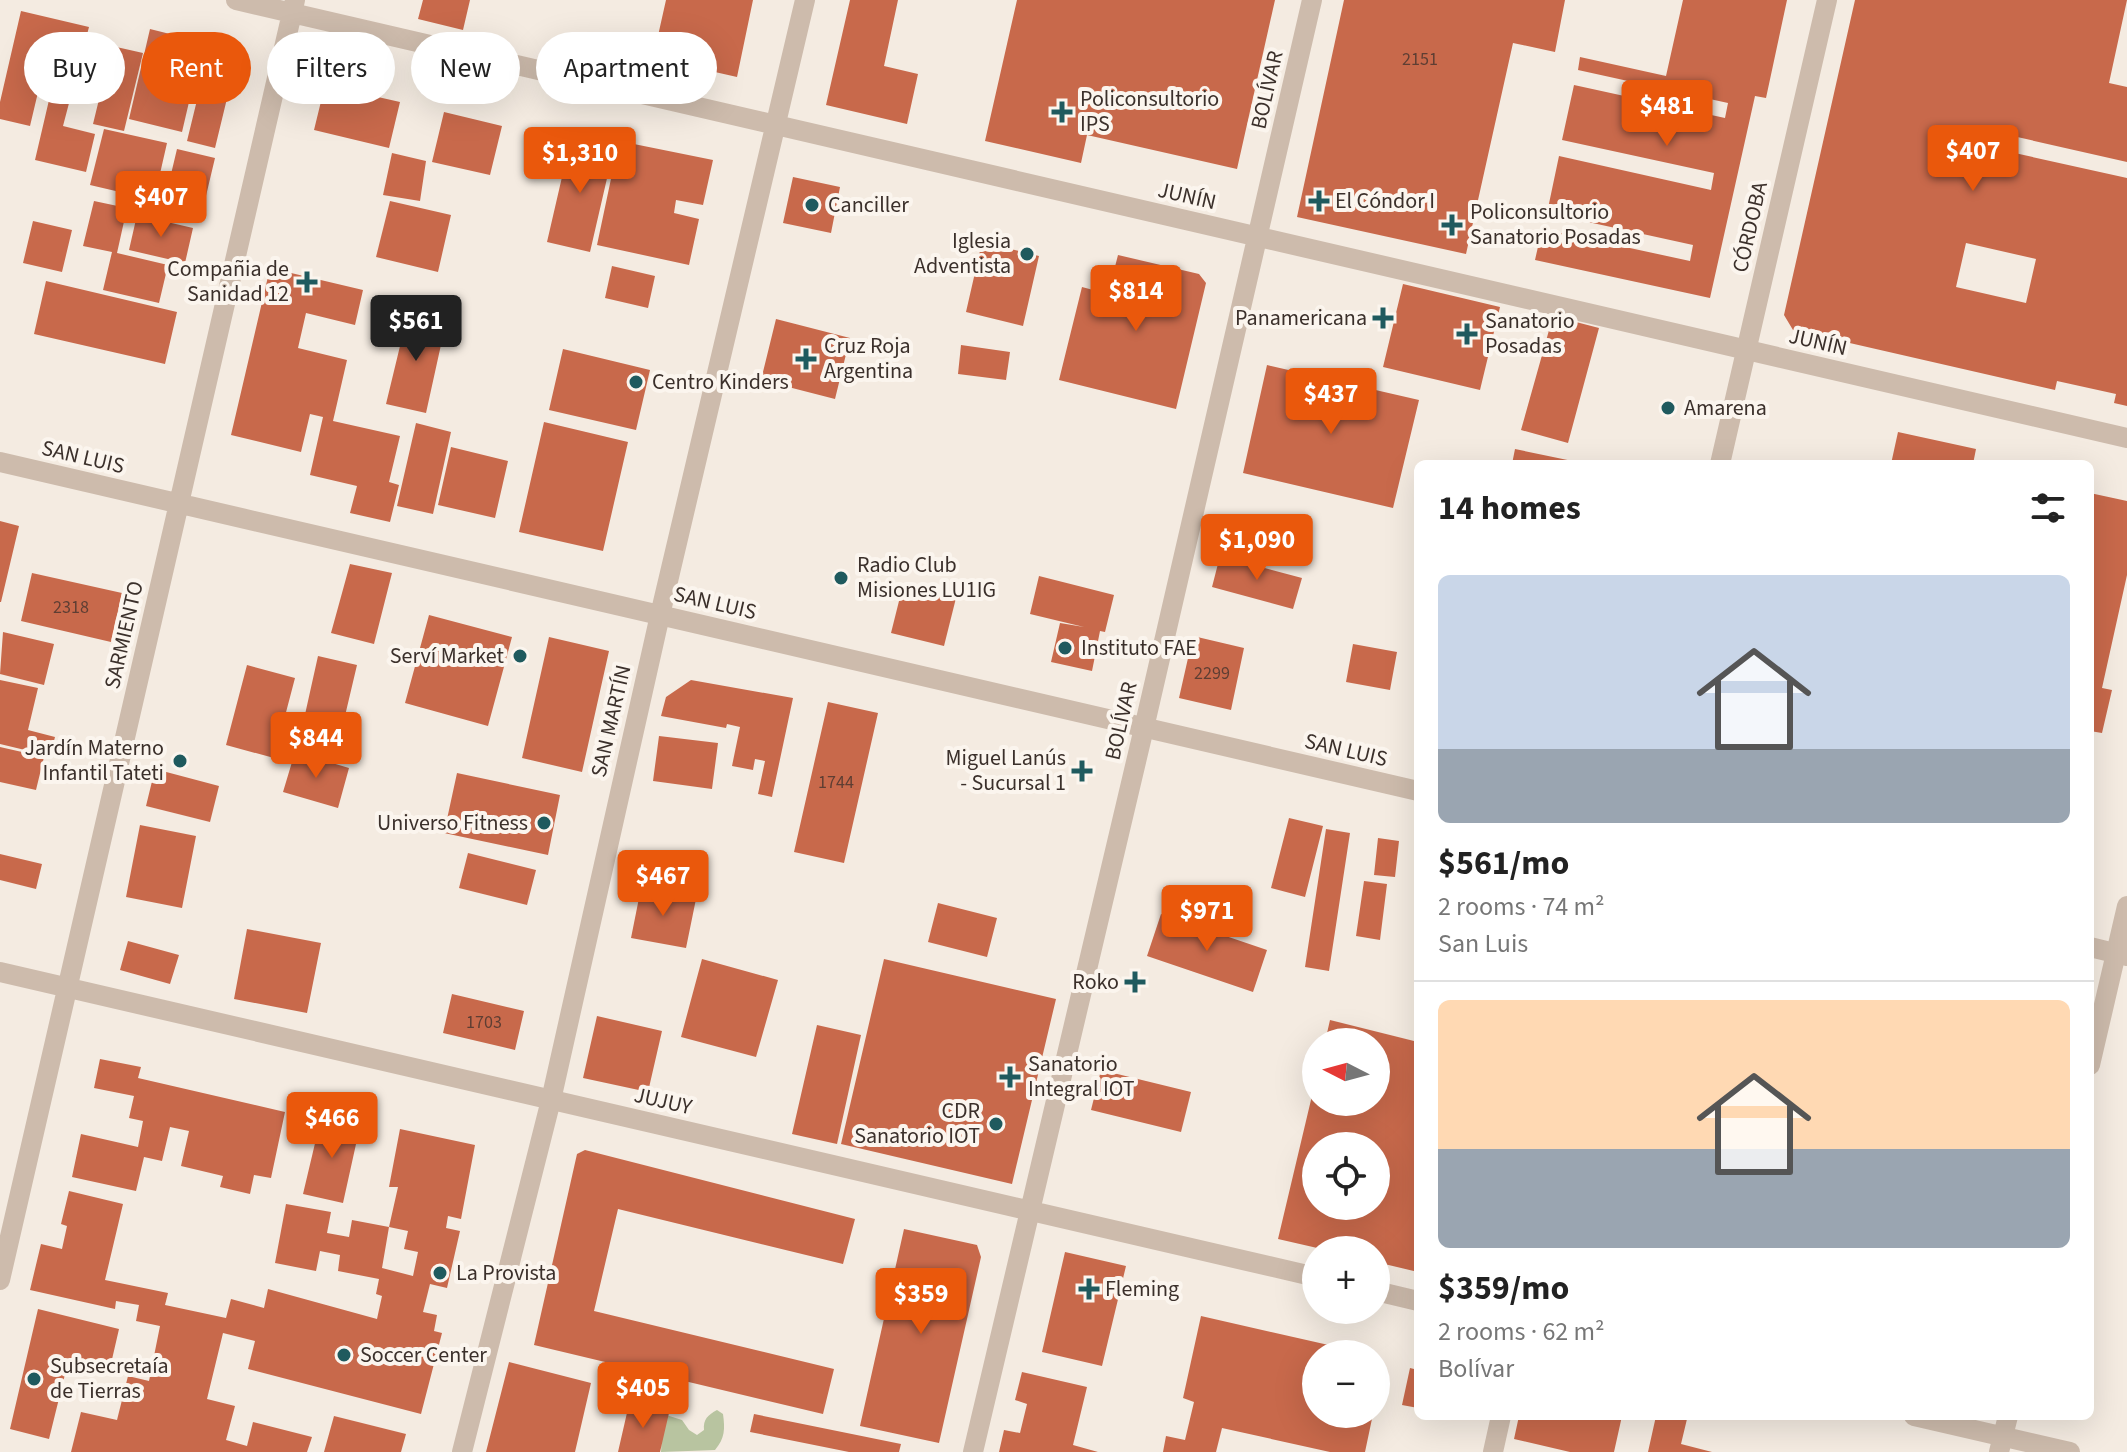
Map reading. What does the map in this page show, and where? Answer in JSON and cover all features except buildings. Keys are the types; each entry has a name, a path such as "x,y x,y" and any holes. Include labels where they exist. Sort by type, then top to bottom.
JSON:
{"street":[{"name":"JUNÍN","path":"236,0 294,7 776,125 2127,438"},
{"name":"SAN MARTÍN","path":"462,1452 551,1100 660,615 805,0"},
{"name":"BOLÍVAR","path":"973,1452 1312,0"},
{"name":"CÓRDOBA","path":"1721,460 1827,0"},
{"name":"SARMIENTO","path":"0,1280 294,7"},
{"name":"SAN LUIS","path":"0,462 1414,790"},
{"path":"2094,1051 2122,954 2127,906"},
{"path":"2094,948 2122,954"},
{"name":"JUJUY","path":"0,972 1302,1274"},
{"path":"1390,1294 1414,1300"},
{"path":"1493,1452 1500,1420"},
{"path":"1926,1420 2001,1444 2070,1452"},
{"path":"2001,1444 2007,1420"}],"green space":[{"path":"717,1410 723,1414 724,1429 715,1450 661,1452 663,1414 682,1420 697,1435 704,1430 707,1418"}],"place":[{"name":"Policonsultorio IPS","path":"1062,112"},
{"name":"El Cóndor I","path":"1319,201"},
{"name":"Canciller","path":"812,205"},
{"name":"Policonsultorio Sanatorio Posadas","path":"1452,225"},
{"name":"Iglesia Adventista","path":"1027,254"},
{"name":"Compañia de Sanidad 12","path":"307,282"},
{"name":"Panamericana","path":"1383,318"},
{"name":"Sanatorio Posadas","path":"1467,334"},
{"name":"Cruz Roja Argentina","path":"806,359"},
{"name":"Centro Kinders","path":"636,382"},
{"name":"Amarena","path":"1668,408"},
{"name":"Radio Club Misiones LU1IG","path":"841,578"},
{"name":"Instituto FAE","path":"1065,648"},
{"name":"Serví Market","path":"520,656"},
{"name":"Jardín Materno Infantil Tateti","path":"180,761"},
{"name":"Miguel Lanús - Sucursal 1","path":"1082,771"},
{"name":"Universo Fitness","path":"544,823"},
{"name":"Roko","path":"1135,982"},
{"name":"Sanatorio Integral IOT","path":"1010,1077"},
{"name":"CDR Sanatorio IOT","path":"996,1124"},
{"name":"La Provista","path":"440,1273"},
{"name":"Fleming","path":"1089,1289"},
{"name":"Soccer Center","path":"344,1355"},
{"name":"Subsecretaía de Tierras","path":"34,1379"}]}
